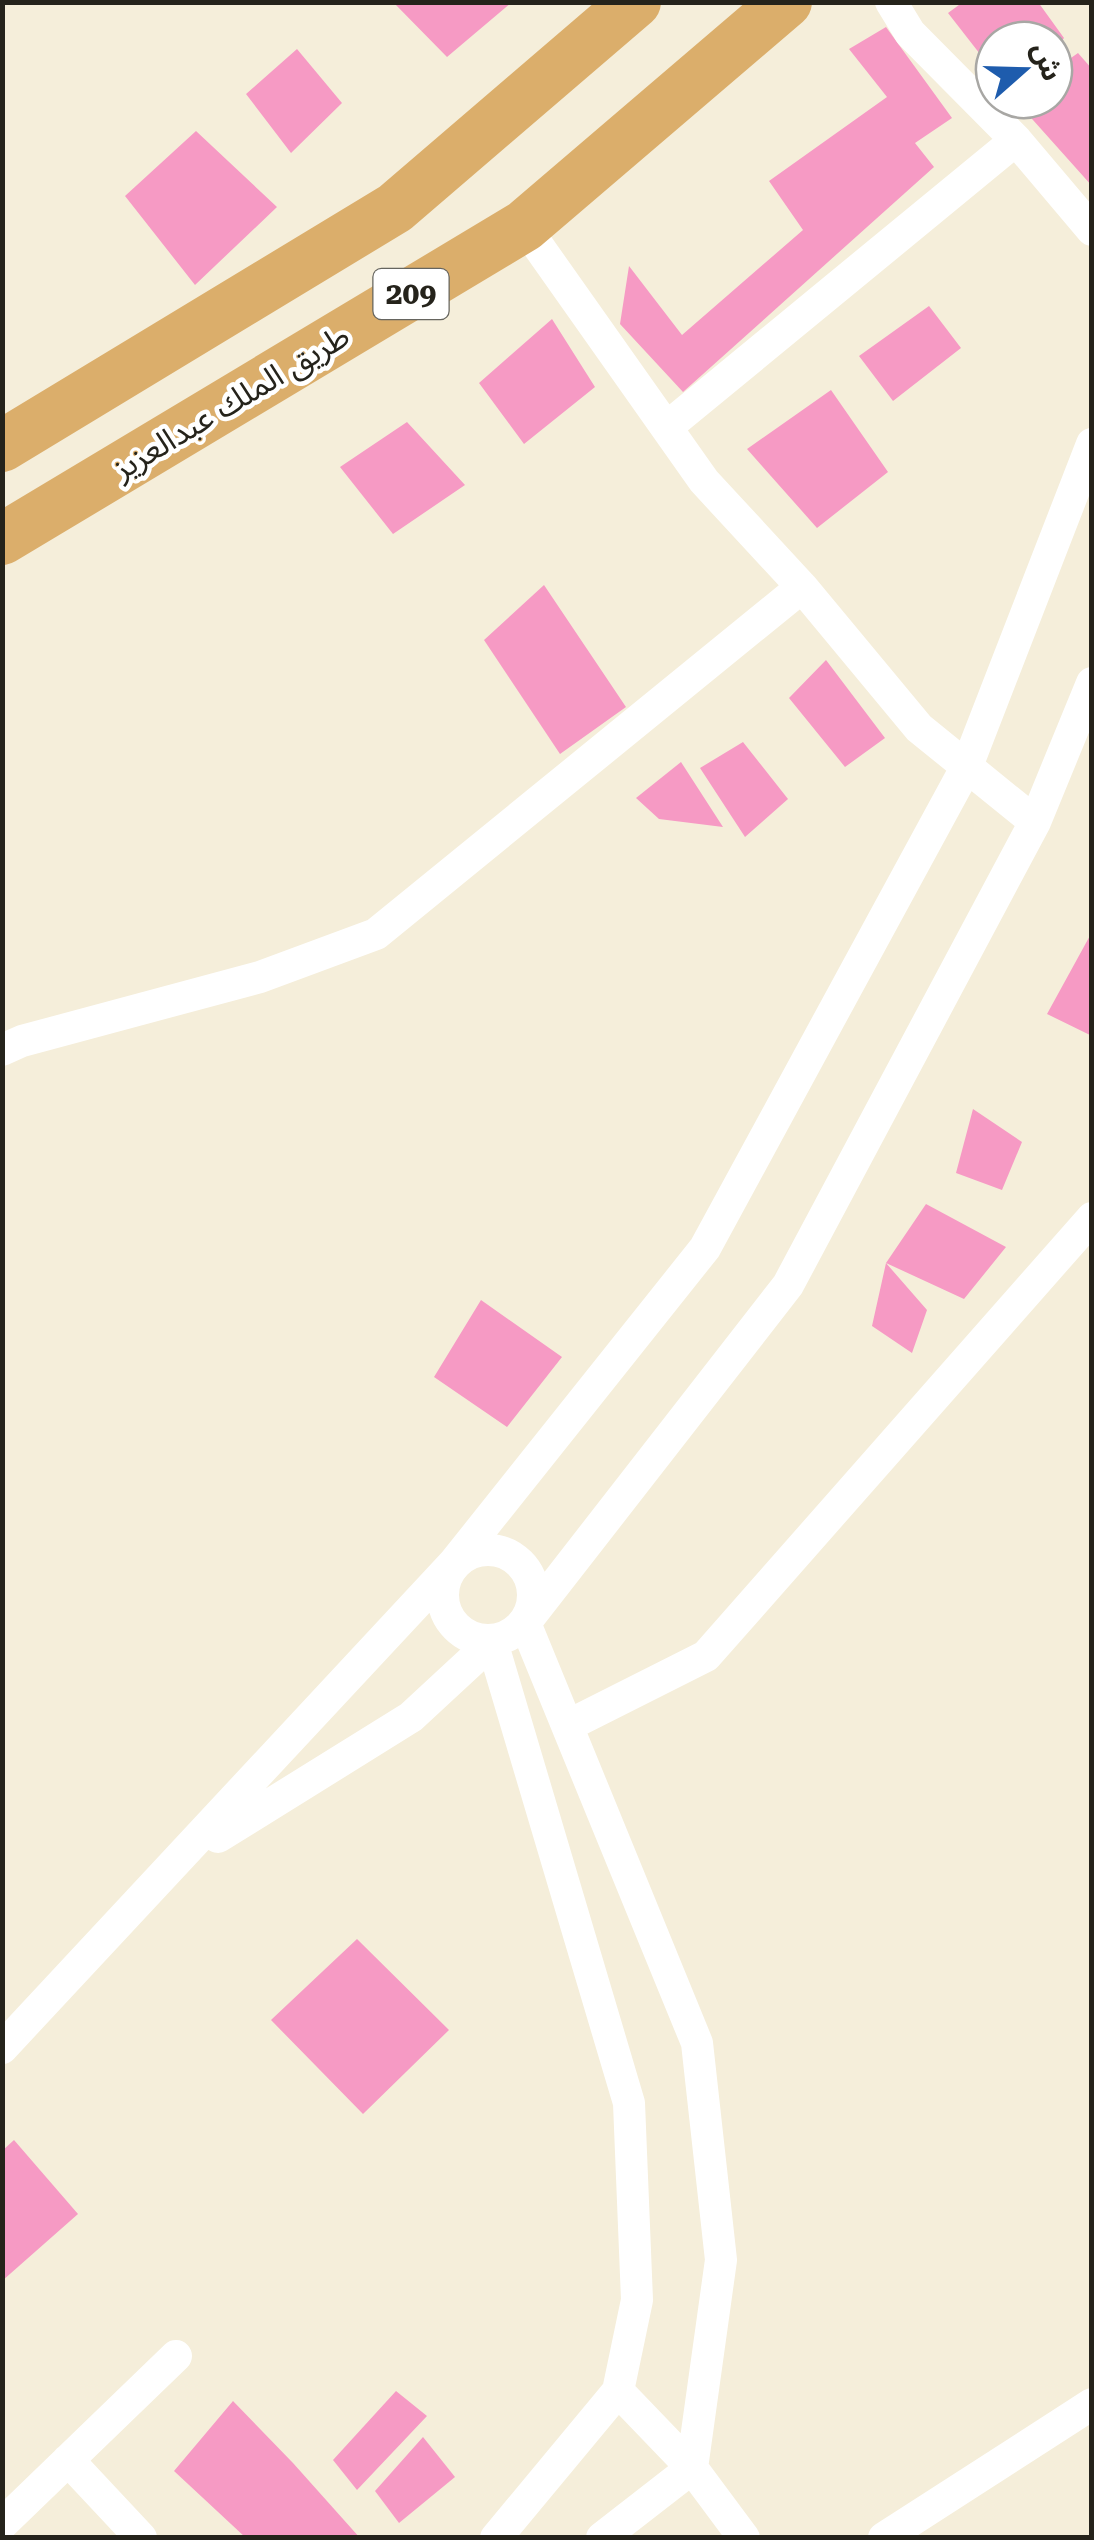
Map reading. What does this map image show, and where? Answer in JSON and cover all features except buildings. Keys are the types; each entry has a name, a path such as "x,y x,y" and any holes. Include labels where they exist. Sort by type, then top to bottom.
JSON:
{"main road":[{"name":"209","path":"2,446 395,208 636,2"},
{"name":"طريق الملك عبدالعزيز","path":"2,538 524,226 786,2"}],"street":[{"path":"891,2 910,33 1016,140 1092,230"},
{"path":"667,427 1016,140"},
{"path":"524,226 704,480 802,586 920,728 1035,822"},
{"path":"2,2048 454,1563 705,1248 968,766 1092,444"},
{"path":"2,1050 22,1041 260,977 376,934 802,586"},
{"path":"183,1858 411,1718 492,1642 513,1634 788,1286 1035,822 1092,683"},
{"path":"569,1725 706,1656 1092,1218"},
{"path":"492,1642 470,1638 452,1625 443,1605 444,1582 454,1563 473,1552 494,1549 516,1558 530,1575 535,1597 525,1622 697,2042 720,2260 692,2468 602,2538"},
{"path":"492,1642 629,2103 636,2300 618,2391 496,2538"},
{"path":"2,2524 176,2356"},
{"path":"618,2391 692,2468 744,2538"},
{"path":"884,2538 1092,2404"},
{"path":"68,2460 142,2538"}]}
